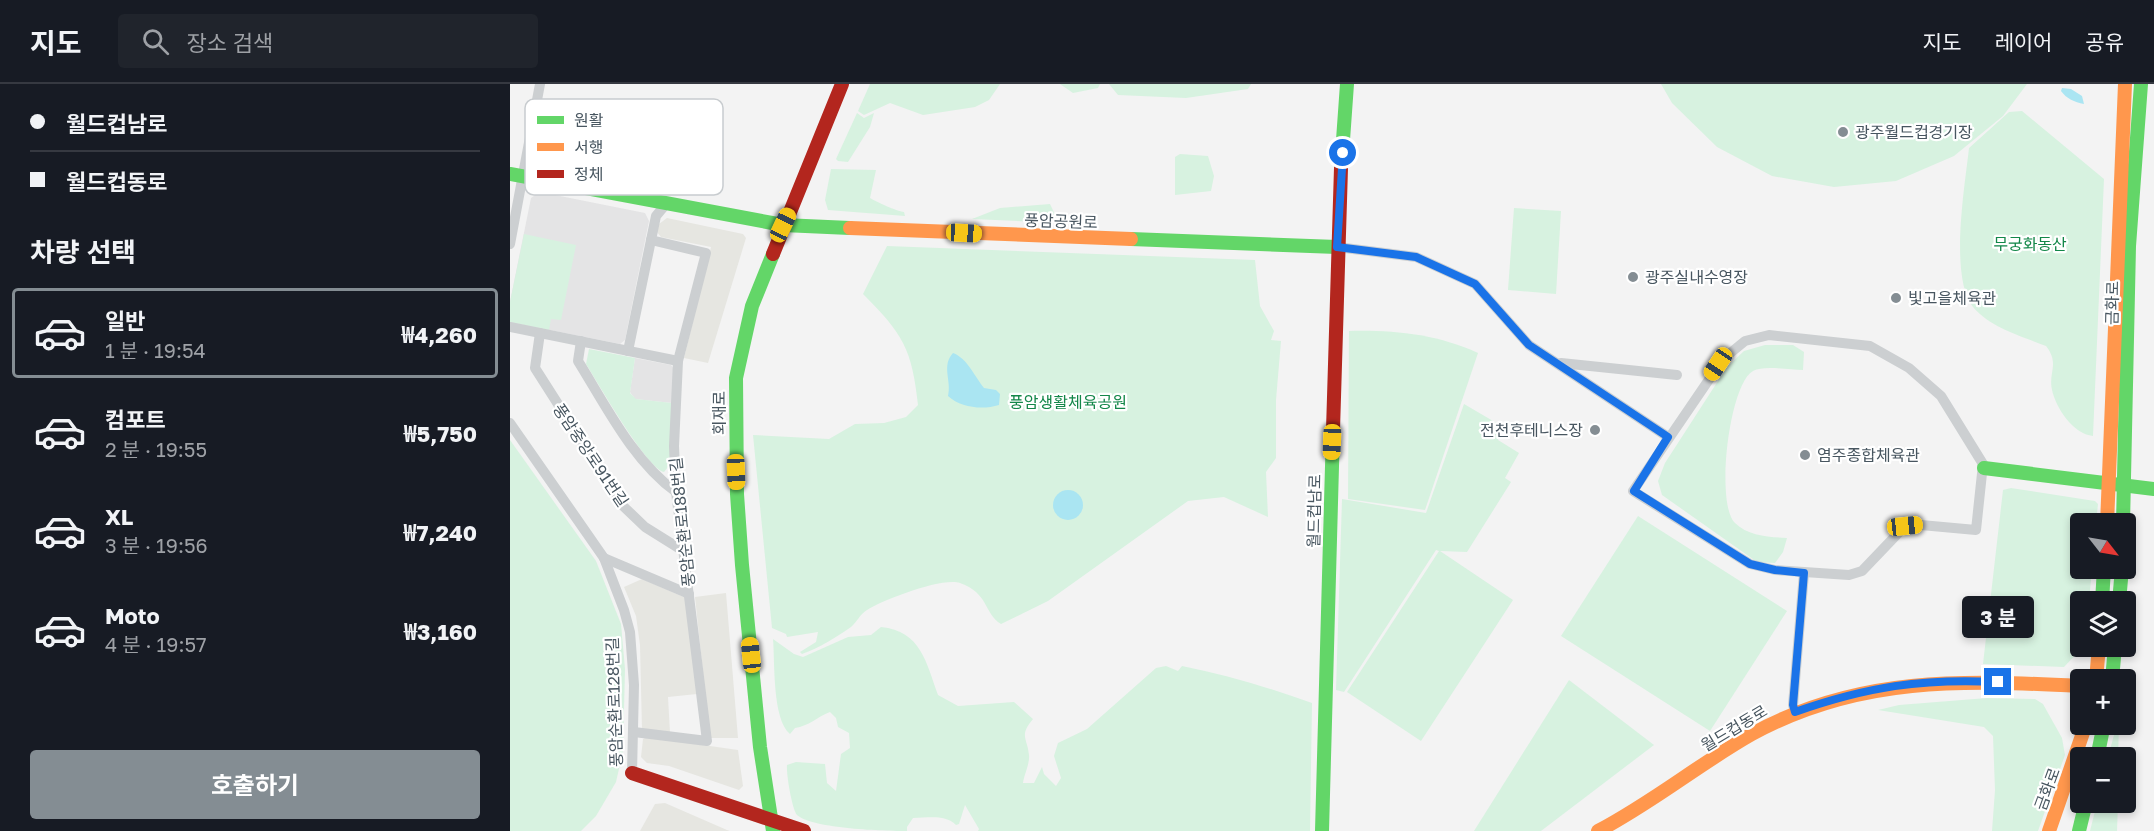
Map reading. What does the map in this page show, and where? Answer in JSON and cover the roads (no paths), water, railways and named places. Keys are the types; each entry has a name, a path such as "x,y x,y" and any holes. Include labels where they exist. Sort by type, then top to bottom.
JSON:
{"street":[{"path":"536,99 540,84"},
{"name":"회재로","path":"772,827 760,747 742,565 734,405 741,349 752,306 842,84"},
{"name":"월드컵남로","path":"1322,831 1337,247 1347,84"},
{"name":"금화로","path":"2108,513 2125,84"},
{"name":"금화로","path":"2123,513 2129,246 2141,84"},
{"path":"510,244 516,175 525,141"},
{"name":"풍암공원로","path":"619,195 783,225 1337,247"},
{"path":"628,351 656,216 666,204"},
{"name":"풍암순환로188번길","path":"634,732 707,741 676,492 675,402 678,362 706,253 651,240"},
{"path":"1337,247 1416,257 1475,284 1499,308 1529,345 1668,437"},
{"path":"510,327 678,362"},
{"name":"풍암중앙로91번길","path":"540,333 535,368 585,450 623,506 645,527 685,552"},
{"path":"1769,335 1870,346 1909,368 1941,396 1984,468 1976,530 1921,525 1905,526 1862,571 1849,575 1775,570 1750,564 1634,491 1718,364 1735,346 1745,340 1769,335"},
{"path":"581,341 578,360 592,384 639,457 656,477 676,492"},
{"path":"1558,363 1677,375"},
{"name":"풍암순환로128번길","path":"510,423 604,558 624,610 630,632 634,732 632,773 772,827"},
{"path":"1984,468 2154,489"},
{"path":"604,558 689,594"},
{"path":"1795,712 1793,705 1804,573"},
{"name":"월드컵동로","path":"1598,831 1631,815 1716,757 1795,712 1882,686 1923,682 1957,680 2070,686"},
{"name":"금화로","path":"2049,831 2082,735"},
{"path":"2079,831 2083,813"},
{"path":"772,827 804,831"}],"water":[{"path":"2062,88 2071,89 2082,96 2084,104 2068,98 2061,91"},
{"path":"953,353 967,363 984,388 996,390 1000,394 999,405 972,407 948,396 947,368"},
{"path":"1068,490 1079,494 1083,505 1079,516 1068,520 1057,516 1053,505 1057,494"}],"place":[{"name":"광주월드컵경기장","path":"1843,132"},
{"name":"광주실내수영장","path":"1633,277"},
{"name":"빛고을체육관","path":"1896,298"},
{"name":"전천후테니스장","path":"1595,430"},
{"name":"염주종합체육관","path":"1805,455"}],"park label":[{"name":"무궁화동산","path":"2030,244"},
{"name":"풍암생활체육공원","path":"1068,402"}]}
